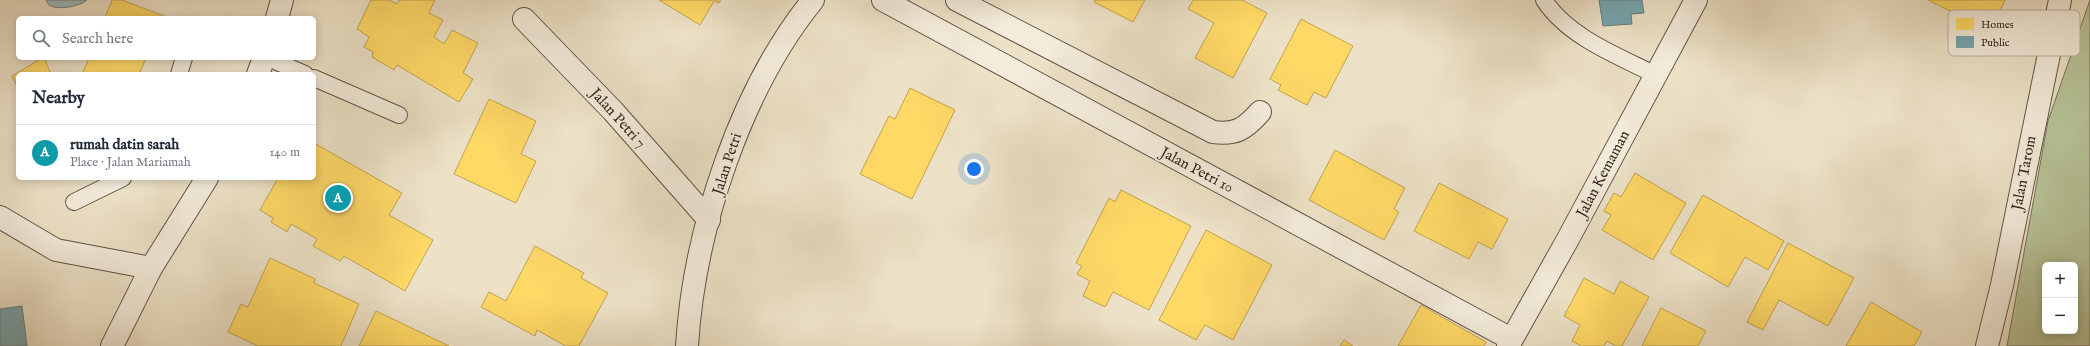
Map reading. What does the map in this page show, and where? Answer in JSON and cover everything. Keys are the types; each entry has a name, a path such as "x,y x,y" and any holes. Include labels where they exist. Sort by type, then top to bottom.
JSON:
{"street":[{"path":"278,16 282,0"},
{"name":"Jalan Petri","path":"687,346 688,329 702,246 731,144 761,79 795,22 813,0"},
{"name":"Jalan Petri 10","path":"883,0 1510,343"},
{"path":"957,0 1213,132 1226,134 1240,130 1260,112"},
{"name":"Jalan Kemaman","path":"1510,343 1568,239 1696,0"},
{"name":"Jalan Tarom","path":"2058,10 2060,0"},
{"name":"Jalan Petri 7","path":"524,19 613,111 709,220"},
{"name":"Jalan Tarom","path":"1986,346 2002,285 2049,56"},
{"path":"259,72 263,60"},
{"path":"112,346 151,268 206,180"},
{"path":"0,218 56,250 151,268"}],"lane":[{"path":"1544,0 1552,12 1584,37 1656,74"},
{"path":"180,72 183,60"},
{"path":"272,60 300,72"},
{"path":"316,79 399,115"},
{"path":"74,202 119,180"}],"green space":[{"path":"2090,0 2090,346 2007,346 2048,121 2071,56 2080,56 2080,29"}],"water":[{"path":"46,0 87,0 69,7 57,8 49,5"}],"building: Homes":[{"path":"112,0 122,0 164,16 106,16"},
{"path":"371,0 389,0 397,4 399,0 435,0 429,13 443,20 434,37 444,44 452,30 478,43 463,73 473,79 459,102 397,65 394,70 372,57 373,52 364,47 369,37 357,29"},
{"path":"659,0 721,0 719,3 714,1 700,25"},
{"path":"1095,0 1145,0 1133,22 1094,2"},
{"path":"1193,0 1242,0 1267,13 1233,78 1195,58 1214,23 1188,9"},
{"path":"1928,0 2005,0 2000,10 1948,10"},
{"path":"1301,19 1353,46 1326,98 1314,92 1307,105 1278,90 1281,85 1270,79"},
{"path":"39,60 45,60 50,72 19,72"},
{"path":"88,60 145,60 140,72 83,72"},
{"path":"16,74 16,84 12,76"},
{"path":"910,88 955,110 912,199 860,174 889,116 895,119"},
{"path":"489,99 536,121 521,154 536,161 516,203 454,174"},
{"path":"316,144 402,193 389,215 433,240 405,291 344,256 340,261 313,246 317,239 291,224 287,232 271,222 273,218 260,210 277,180 316,180"},
{"path":"1335,150 1405,188 1394,209 1399,212 1384,240 1309,200"},
{"path":"1635,173 1686,203 1653,260 1602,230 1611,215 1604,211 1614,193 1621,197"},
{"path":"1439,183 1508,219 1492,249 1478,242 1469,259 1414,231"},
{"path":"1121,190 1191,226 1149,310 1113,292 1105,307 1083,296 1090,281 1077,274 1082,266 1076,263 1109,198 1115,202"},
{"path":"1703,195 1784,241 1768,270 1745,257 1728,287 1670,253"},
{"path":"1206,230 1272,265 1233,340 1205,325 1196,340 1159,320"},
{"path":"1788,243 1854,278 1828,326 1779,300 1763,330 1747,322"},
{"path":"535,246 584,273 581,278 608,293 579,346 566,346 537,330 535,336 481,307 489,292 506,301"},
{"path":"270,258 315,279 314,283 359,304 341,346 258,346 228,332 241,304 248,307"},
{"path":"1584,278 1614,294 1620,281 1649,297 1622,346 1616,346 1607,341 1604,346 1581,346 1572,341 1580,325 1564,316"},
{"path":"1871,302 1922,332 1914,346 1846,346"},
{"path":"1421,305 1486,342 1484,346 1398,346"},
{"path":"1661,308 1706,331 1698,346 1642,346"},
{"path":"376,311 449,346 359,346"},
{"path":"1344,340 1353,346 1340,346"}],"building: Public":[{"path":"1599,0 1642,0 1644,13 1631,14 1632,24 1603,26"},
{"path":"22,306 27,346 0,346 0,309"}],"place":[{"name":"rumah datin sarah","path":"338,198"}]}
